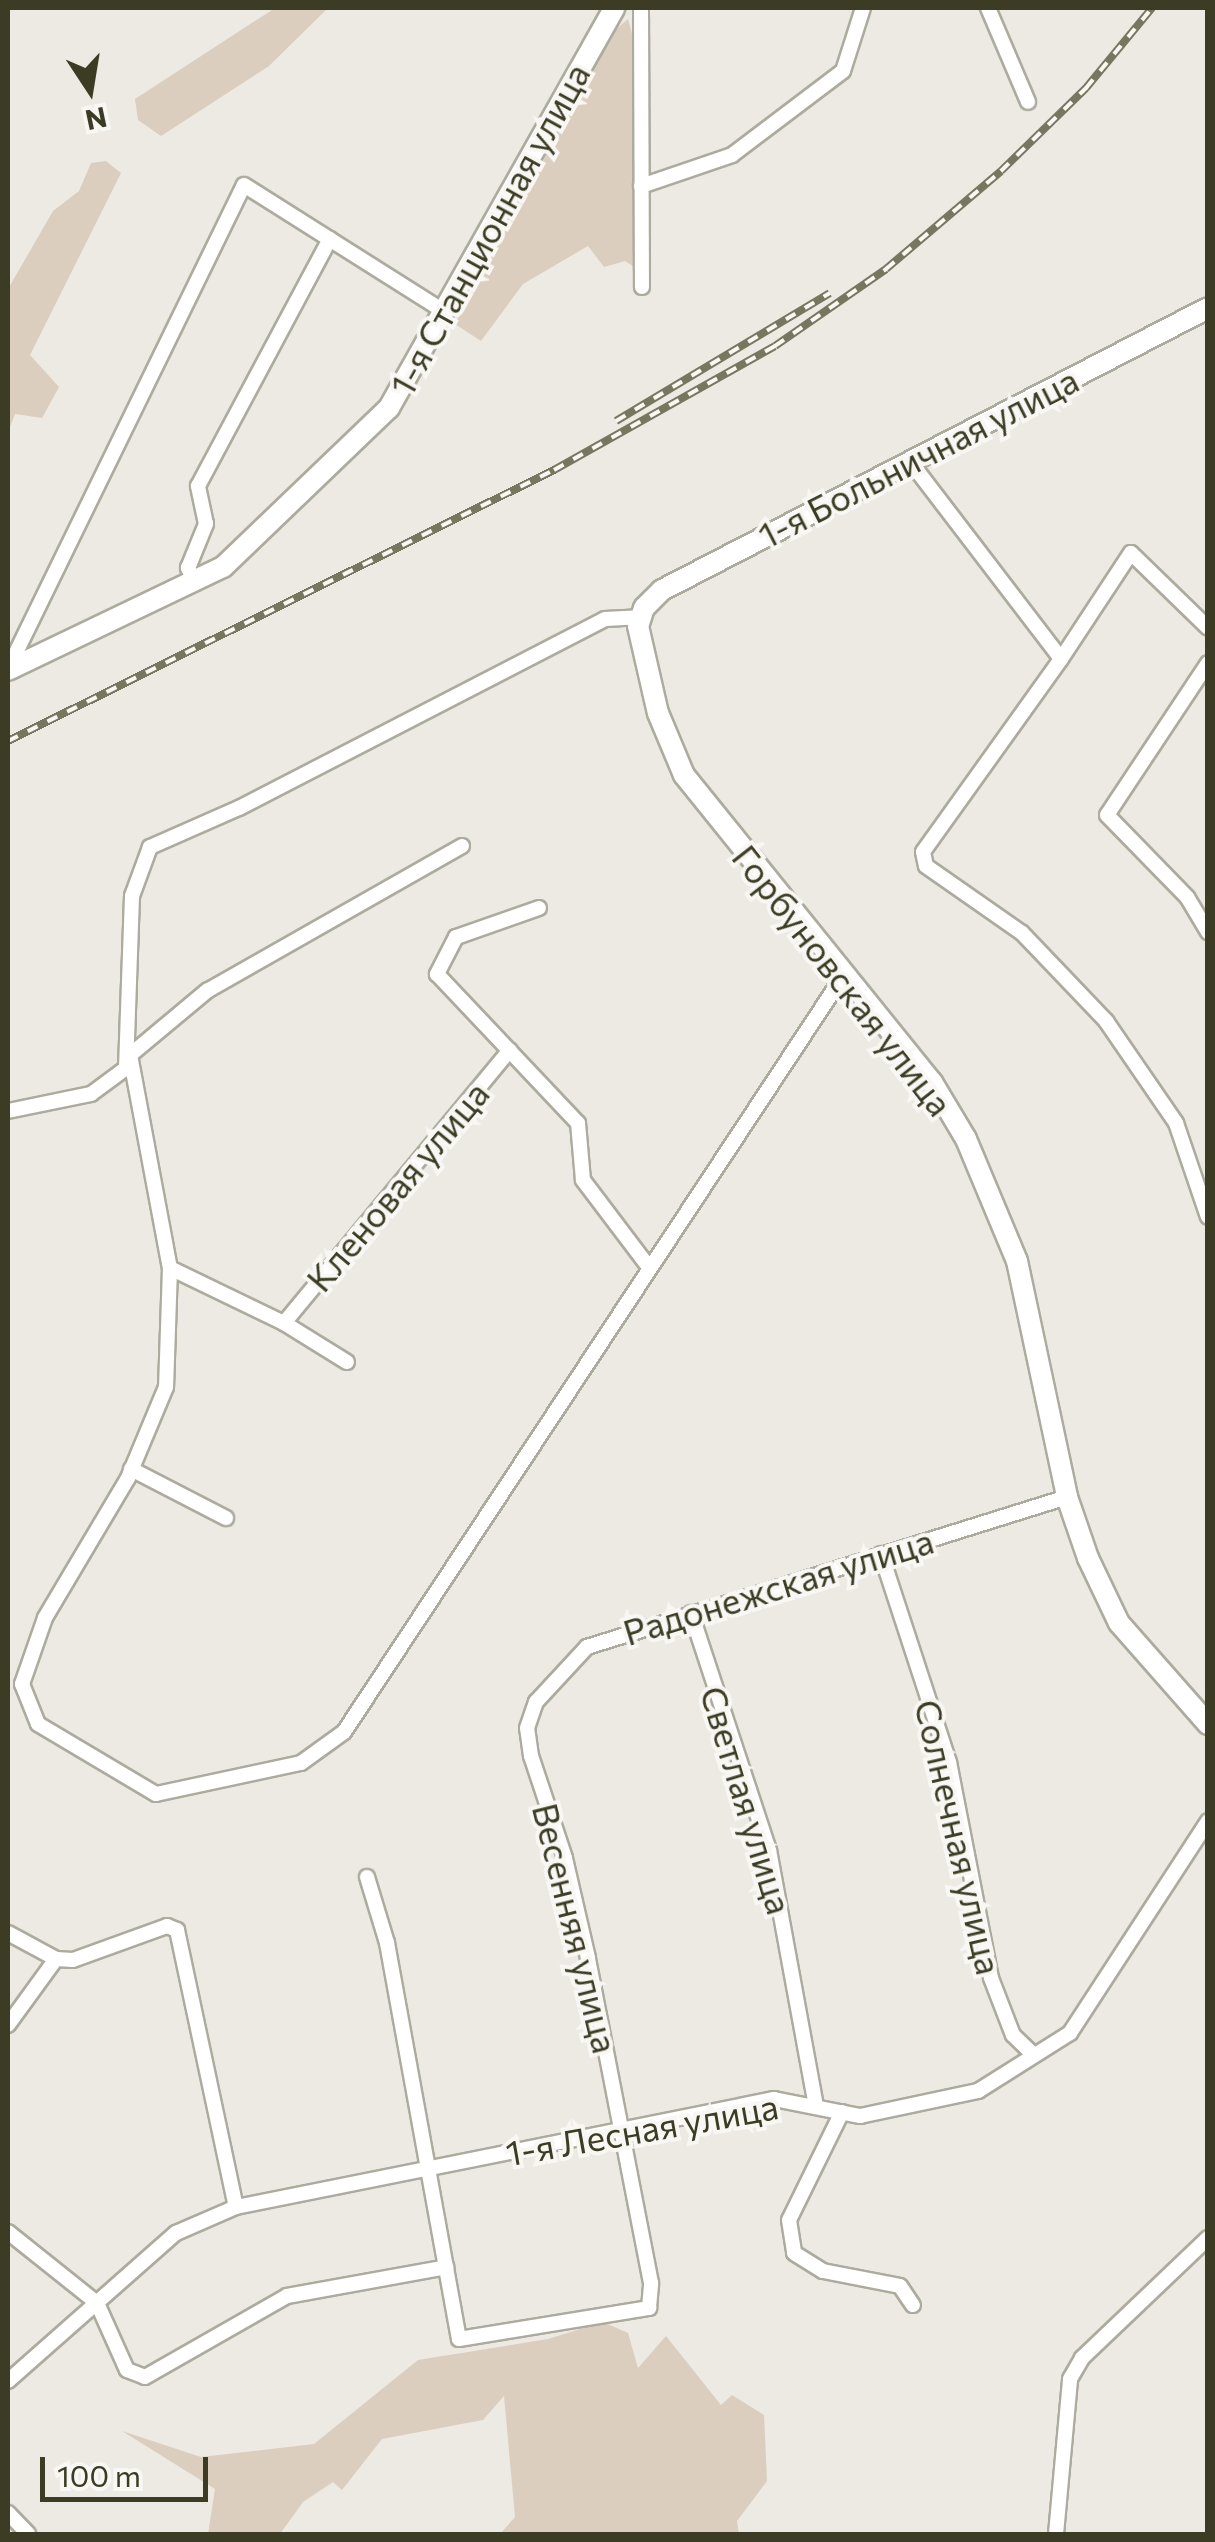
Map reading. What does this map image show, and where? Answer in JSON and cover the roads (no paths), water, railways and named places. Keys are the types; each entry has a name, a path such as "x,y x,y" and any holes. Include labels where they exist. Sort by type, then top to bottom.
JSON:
{"main road":[{"name":"1-я Станционная улица","path":"8,670 195,583 250,546 388,408 614,8"},
{"name":"1-я Больничная улица","path":"639,618 662,590 1208,308"},
{"name":"Горбуновская улица","path":"639,618 647,676 684,775 932,1082 966,1139 1017,1261 1068,1496 1118,1622 1208,1724"}],"street":[{"path":"633,8 642,14 642,287"},
{"path":"642,186 732,156 843,71 863,8"},
{"path":"988,8 1028,102"},
{"path":"8,670 244,185 445,312"},
{"path":"195,583 188,568 206,524 198,486 330,240"},
{"path":"910,460 1061,659"},
{"path":"1208,628 1131,553 1061,659 922,852 926,866 1022,932 1106,1021 1176,1123 1208,1217"},
{"path":"639,618 605,619 239,808 162,839 140,860 131,908 130,1055 170,1268 166,1387 131,1468 34,1651 22,1684 38,1724 156,1794 301,1762 344,1732 648,1266 751,1122 843,976"},
{"path":"1208,664 1107,815 1187,897 1208,932"},
{"path":"8,1111 104,1090 122,1075 130,1055 208,990 462,846"},
{"path":"539,908 456,937 438,974 578,1124 583,1180 648,1266"},
{"name":"Кленовая улица","path":"284,1323 510,1050"},
{"path":"170,1268 284,1323 347,1362"},
{"path":"131,1468 226,1518"},
{"name":"Радонежская улица","path":"527,1728 536,1702 587,1647 1068,1496"},
{"name":"Солнечная улица","path":"881,1554 949,1762 992,1978 1013,2035 1034,2055"},
{"name":"Светлая улица","path":"691,1613 769,1850 816,2107"},
{"name":"Весенняя улица","path":"446,2267 458,2338 648,2308 651,2284 624,2129 565,1858 527,1728"},
{"name":"1-я Лесная улица","path":"8,2381 176,2233 236,2207 774,2099 860,2116 978,2091 1070,2033 1208,1821"},
{"path":"8,2232 97,2303 127,2370 145,2377 287,2296 446,2267 387,1944 368,1877"},
{"path":"8,1933 56,1959 73,1960 167,1926 177,1930 236,2207"},
{"path":"8,2025 56,1959"},
{"path":"842,2112 790,2220 794,2253 823,2272 900,2286 913,2305"},
{"path":"1056,2534 1070,2379 1082,2358 1208,2238"},
{"path":"8,2513 28,2534"}],"railway":[{"path":"8,741 554,470 775,346 886,269 1001,171 1086,88 1152,8"},
{"path":"616,421 830,293"}]}
